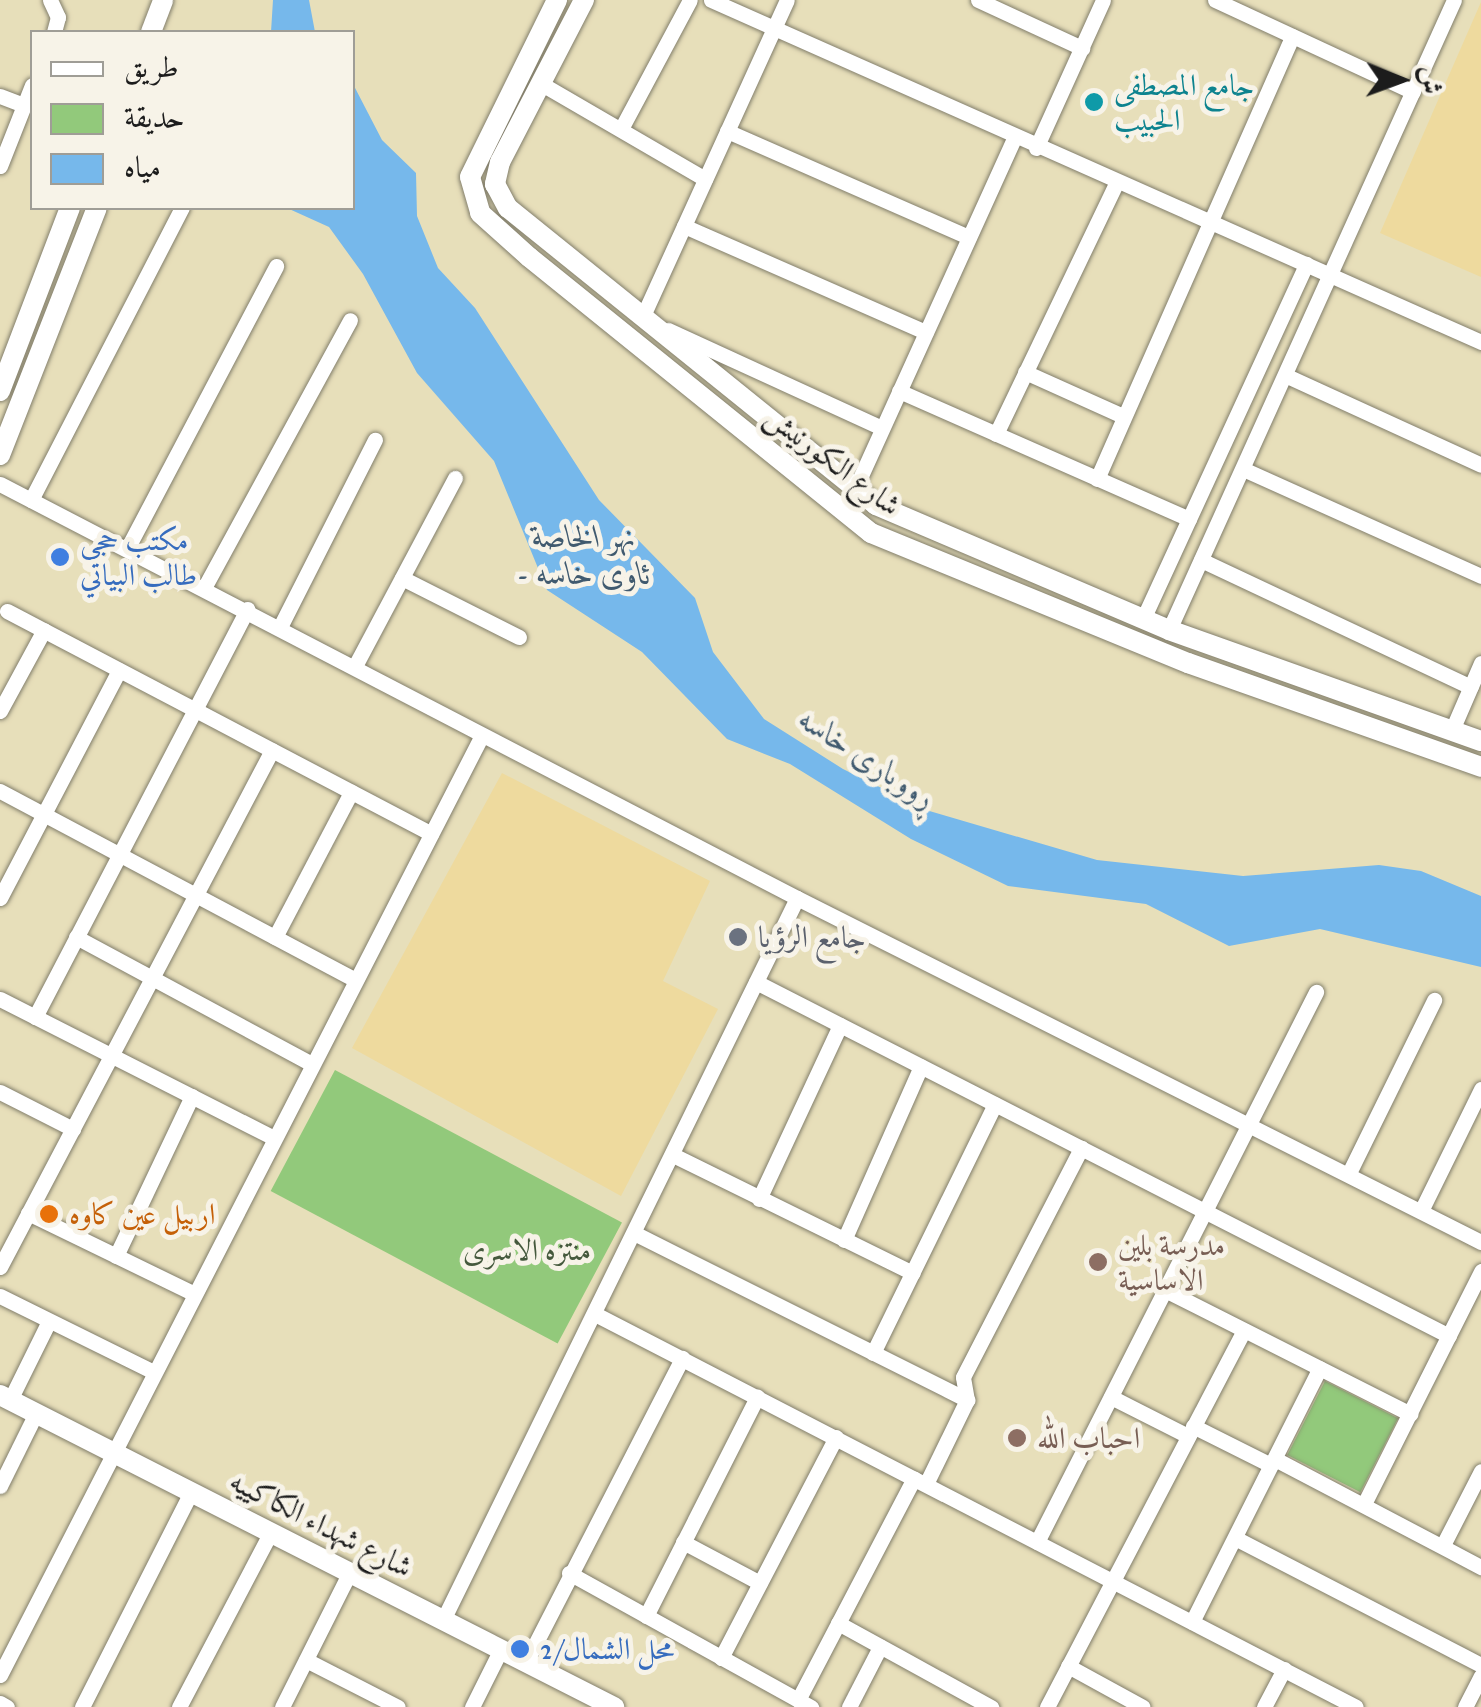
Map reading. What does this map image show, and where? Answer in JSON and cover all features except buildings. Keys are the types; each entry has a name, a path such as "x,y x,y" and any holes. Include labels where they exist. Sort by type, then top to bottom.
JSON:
{"main road":[{"name":"شارع الكورنيش","path":"557,0 475,161 470,190 480,213 871,533 1328,713 1481,767"},
{"name":"شارع الكورنيش","path":"584,0 500,162 498,196 642,318 855,489 953,539 1169,630 1481,741"},
{"path":"152,30 163,1"},
{"path":"0,391 69,210"},
{"path":"0,456 97,210"},
{"path":"944,563 953,539"},
{"path":"1328,713 1336,689"},
{"name":"شارع شهداء الكاكييه","path":"5,1397 614,1707"}],"street":[{"path":"50,0 58,16 54,30"},
{"path":"621,130 690,0"},
{"path":"711,0 1036,148 1481,342"},
{"path":"787,0 642,318 882,428"},
{"path":"978,0 1082,48"},
{"path":"1036,148 1103,0"},
{"path":"1214,0 1414,92"},
{"path":"1169,630 1414,92 1447,2"},
{"path":"1097,478 1205,221 1292,36"},
{"path":"540,83 705,179"},
{"path":"0,166 30,90"},
{"path":"0,96 24,105"},
{"path":"727,131 970,237"},
{"path":"855,489 1014,138"},
{"path":"996,434 1116,183"},
{"path":"31,500 181,210"},
{"path":"684,226 926,332"},
{"path":"1143,619 1306,264"},
{"path":"127,549 276,266"},
{"path":"204,588 350,320"},
{"path":"1025,372 1124,416"},
{"path":"1286,376 1481,464"},
{"path":"899,391 1189,519"},
{"path":"280,627 375,440"},
{"path":"1244,469 1481,576"},
{"path":"355,666 455,478"},
{"path":"0,484 798,898 1481,1242"},
{"path":"1202,560 1471,686"},
{"path":"402,578 519,637"},
{"path":"7,610 431,834"},
{"path":"35,1017 247,610"},
{"path":"0,710 44,630"},
{"path":"1452,730 1481,663"},
{"path":"0,898 119,670"},
{"path":"0,1675 152,1371 482,735"},
{"path":"0,1266 272,750"},
{"path":"0,791 355,980"},
{"path":"274,937 351,792"},
{"path":"443,1620 798,898"},
{"path":"76,937 312,1064"},
{"path":"756,982 1449,1336"},
{"path":"1037,1542 1316,992"},
{"path":"0,999 274,1138"},
{"path":"1349,1173 1434,1000"},
{"path":"759,1199 840,1025"},
{"path":"844,1240 921,1066"},
{"path":"1421,1210 1481,1089"},
{"path":"0,1092 72,1129"},
{"path":"116,1256 192,1096"},
{"path":"873,1353 995,1104"},
{"path":"569,1573 804,1703 838,1624 967,1400 963,1377 1081,1148"},
{"path":"673,1155 914,1274"},
{"path":"28,1214 194,1293"},
{"path":"634,1232 967,1400"},
{"path":"1364,1504 1481,1271"},
{"path":"1165,1290 1410,1414"},
{"path":"0,1296 152,1371"},
{"path":"594,1314 1356,1707"},
{"path":"5,1397 49,1321"},
{"path":"1047,1707 1244,1330"},
{"path":"526,1662 682,1358"},
{"path":"1192,1622 1320,1368"},
{"path":"646,1616 757,1396"},
{"path":"1111,1397 1273,1462 1364,1504 1481,1566"},
{"path":"0,1486 36,1413"},
{"path":"721,1658 836,1438"},
{"path":"1443,1546 1481,1471"},
{"path":"82,1707 191,1492"},
{"path":"179,1707 271,1532"},
{"path":"1235,1538 1481,1665"},
{"path":"684,1542 760,1583"},
{"path":"282,1707 350,1572"},
{"path":"838,1624 991,1707"},
{"path":"849,1707 880,1646"},
{"path":"472,1707 501,1649"},
{"path":"306,1660 387,1705"},
{"path":"1068,1666 1142,1707"},
{"path":"1264,1707 1284,1670"},
{"path":"1465,1707 1481,1676"},
{"path":"0,1703 7,1707"}],"green space":[{"name":"منتزه الاسرى","path":"335,1070 622,1223 558,1344 271,1191"},
{"path":"1325,1381 1398,1418 1360,1492 1287,1455"}],"sand":[{"path":"1481,2 1481,277 1380,233"},
{"path":"502,773 710,881 663,981 718,1009 621,1196 352,1048"}],"water":[{"path":"273,0 309,0 315,30 271,30"},
{"name":"نهر الخاصة - ئاوی خاسە","path":"355,88 382,140 416,173 417,216 438,268 475,308 599,500 695,598 713,652 764,719 843,769 926,810 1097,860 1243,876 1379,865 1421,871 1481,896 1481,967 1320,929 1229,946 1146,904 1008,886 911,839 790,764 727,739 642,652 547,590 494,461 417,373 363,274 329,227 291,210 355,210"}],"place":[{"name":"جامع المصطفى الحبيب","path":"1094,102"},
{"name":"مكتب حجي طالب البياتي","path":"60,557"},
{"name":"جامع الرؤيا","path":"738,937"},
{"name":"اربيل عين كاوه","path":"49,1214"},
{"name":"مدرسة بلين الاساسية","path":"1098,1262"},
{"name":"احباب الله","path":"1017,1438"},
{"name":"محل الشمال/2","path":"520,1649"}],"water label":[{"name":"ڕووباری خاسە","path":"867,759"}]}
